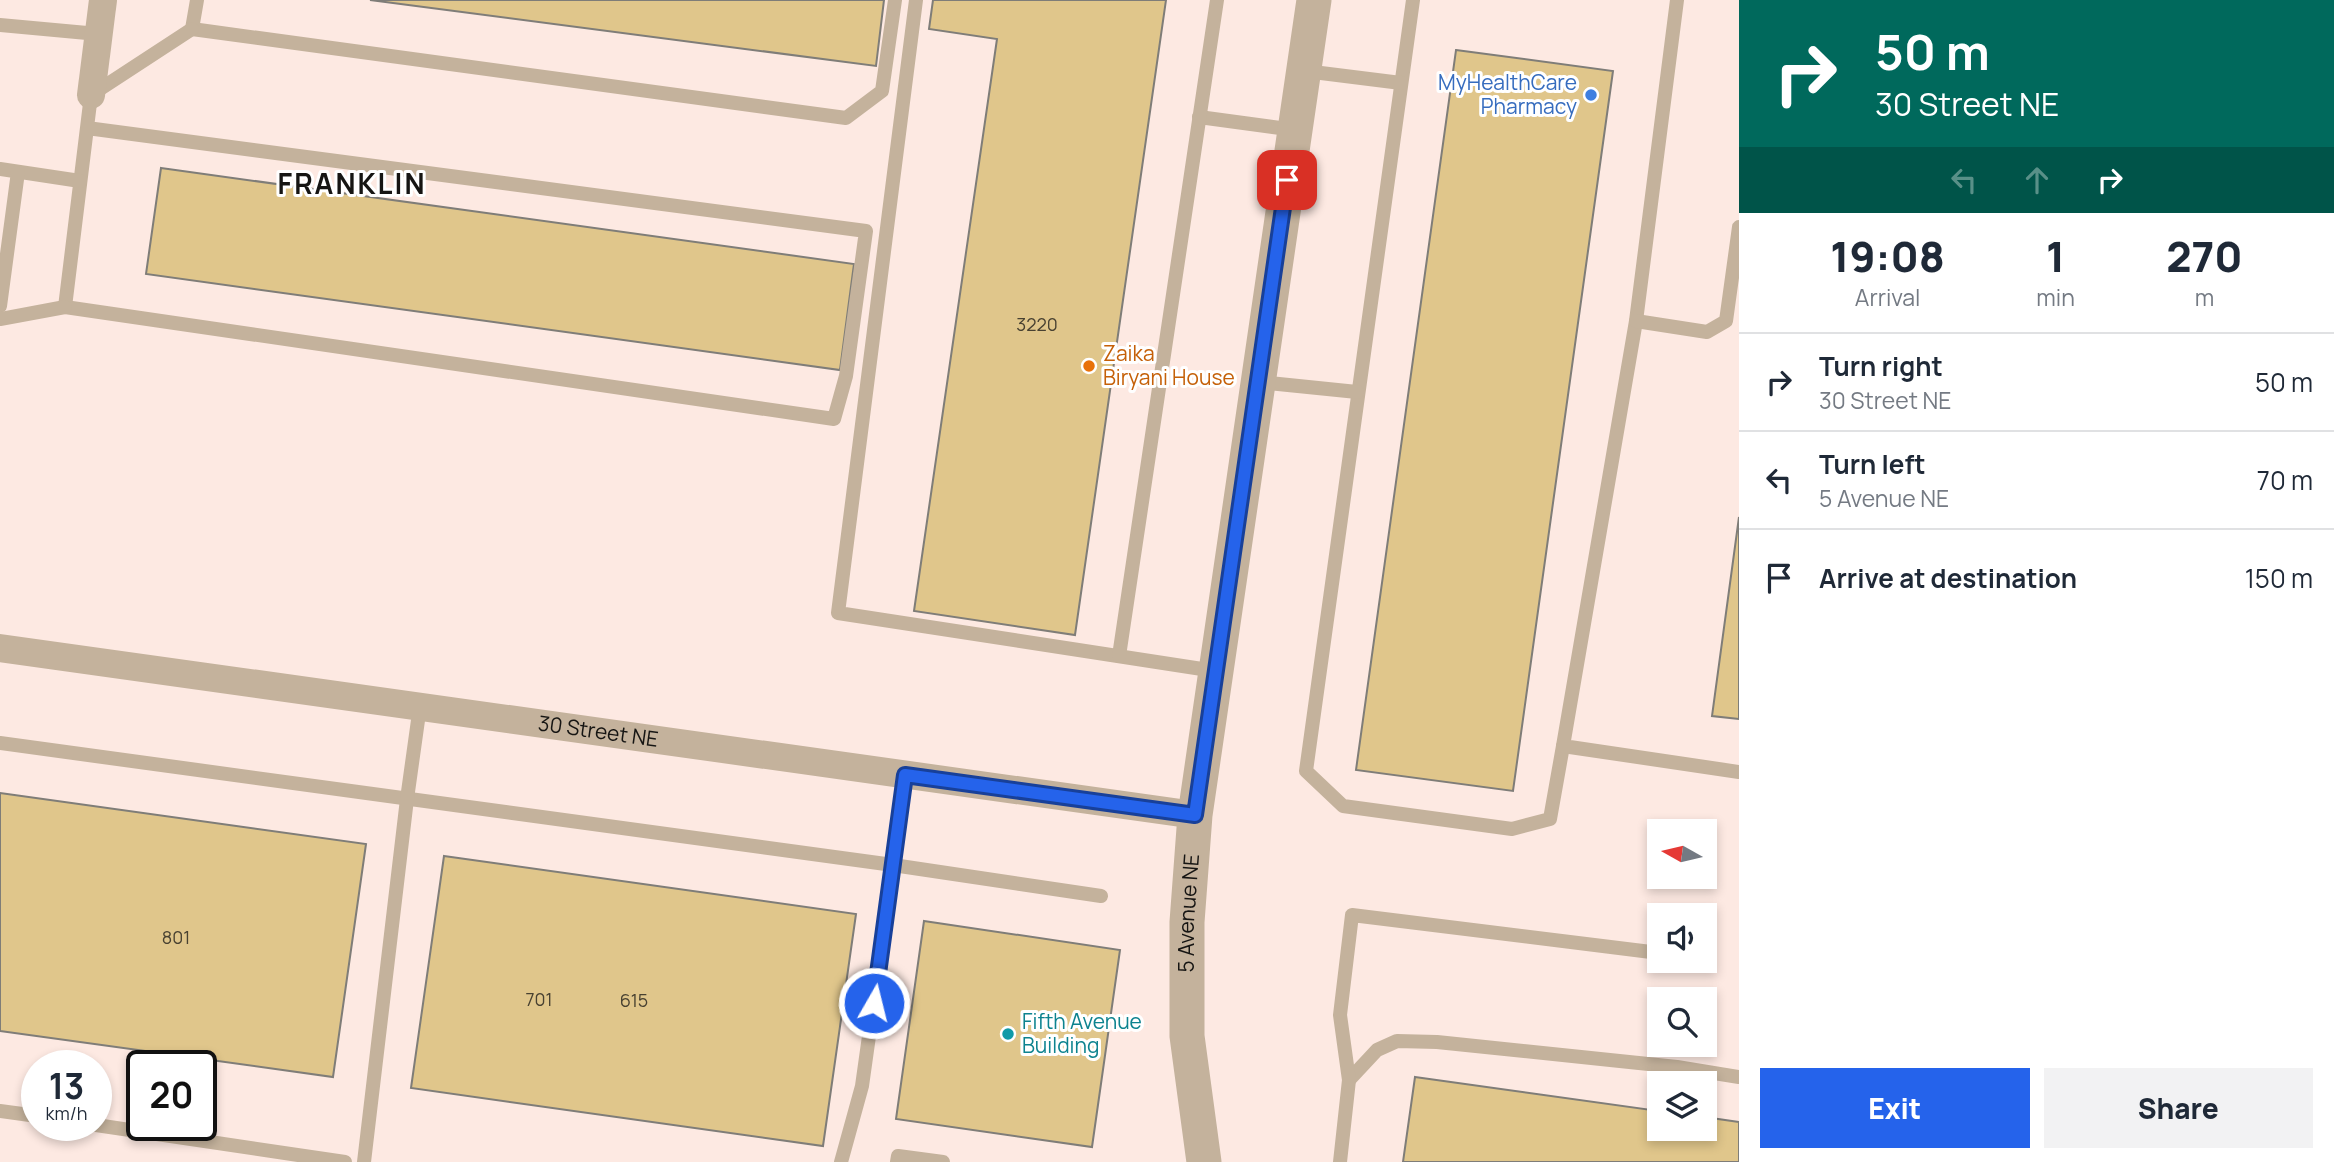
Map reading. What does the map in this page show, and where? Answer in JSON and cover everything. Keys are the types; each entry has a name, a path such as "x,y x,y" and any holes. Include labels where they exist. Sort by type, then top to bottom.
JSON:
{"street":[{"path":"91,95 103,0"},
{"name":"5 Avenue NE","path":"1204,1162 1187,1036 1187,922 1195,815 1314,0"},
{"name":"30 Street NE","path":"0,648 1195,815"}],"lane":[{"path":"192,29 197,0"},
{"path":"65,307 91,95 192,29 846,118 882,91 895,0"},
{"path":"916,0 838,613 1216,671"},
{"path":"1119,656 1217,0"},
{"path":"1413,0 1306,771 1342,806 1512,829 1550,819 1636,321 1674,0"},
{"path":"0,25 98,34"},
{"path":"1303,71 1401,83"},
{"path":"1199,117 1295,130"},
{"path":"0,319 65,307 834,419 846,376 866,231 87,128"},
{"path":"0,169 80,181"},
{"path":"0,306 18,172"},
{"path":"1636,321 1707,332 1726,321 1739,227"},
{"path":"1258,382 1357,392"},
{"path":"364,1162 407,799 421,706"},
{"path":"0,743 1101,896"},
{"path":"1563,746 1739,772"},
{"path":"841,1162 862,1086 905,775"},
{"path":"1340,1162 1349,1080 1340,1015 1352,915 1647,952"},
{"path":"1349,1080 1377,1050 1397,1041 1437,1042 1677,1067 1739,1077"},
{"path":"0,1111 21,1114"},
{"path":"112,1127 345,1162"},
{"path":"897,1162 898,1156 943,1162"}],"shaded area":[{"path":"0,0 1739,0 1739,1162 0,1162"}],"building":[{"path":"370,0 884,0 876,66"},
{"path":"933,0 1166,0 1075,635 914,611 997,39 929,29"},
{"path":"1456,50 1613,71 1513,791 1356,770"},
{"path":"161,168 854,264 840,370 146,274"},
{"path":"1739,517 1739,719 1712,716"},
{"path":"0,793 366,844 333,1077 217,1061 217,1050 138,1050 0,1031"},
{"path":"444,856 856,914 823,1146 411,1088"},
{"name":"Fifth Avenue Building","path":"924,921 1120,950 1092,1147 896,1119"},
{"path":"1415,1077 1647,1109 1647,1141 1717,1141 1717,1119 1739,1122 1739,1162 1403,1162"}],"place":[{"name":"MyHealthCare Pharmacy","path":"1591,95"},
{"name":"Zaika Biryani House","path":"1089,366"},
{"name":"Fifth Avenue Building","path":"1008,1034"}],"district":[{"name":"FRANKLIN","path":"352,184"}],"route":[{"path":"874,1003 905,775 1195,815 1287,180"}]}
